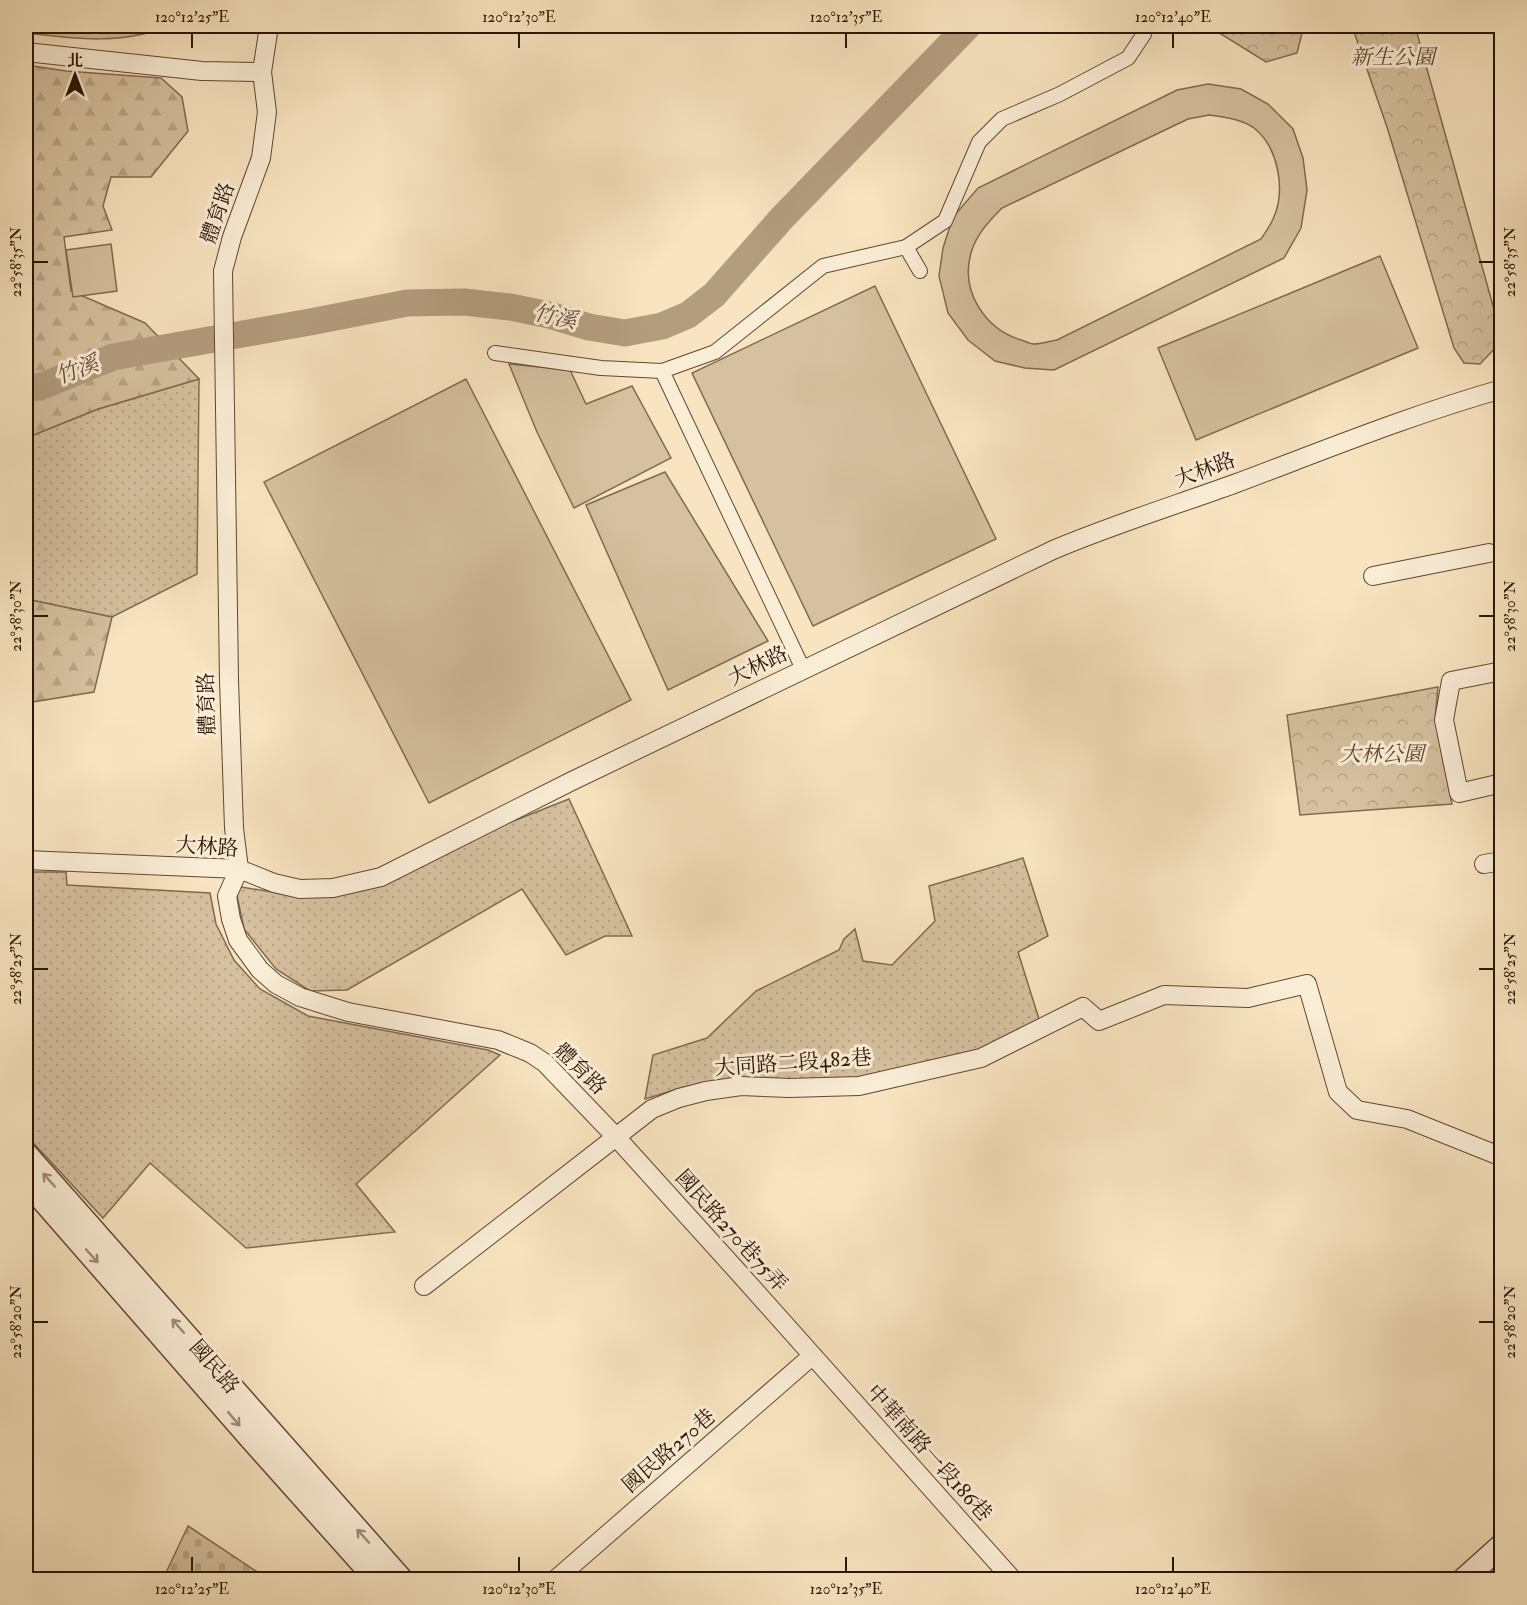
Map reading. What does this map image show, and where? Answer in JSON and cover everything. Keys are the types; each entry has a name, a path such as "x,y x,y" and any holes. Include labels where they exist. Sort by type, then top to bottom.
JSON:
{"street":[{"name":"體育路","path":"269,26 262,72 267,112 261,158 232,237 223,271 229,680 234,828 239,868 227,896 231,919 238,940 248,955 276,984 300,997 331,1008 481,1036 514,1045 545,1063 616,1137"},
{"path":"495,353 601,368 662,371 715,352 823,266 906,247 945,221 979,142 1002,118 1060,94 1128,58 1144,34 1144,26"},
{"path":"26,52 202,71 262,72"},
{"path":"906,247 920,271"},
{"path":"662,371 803,669"},
{"name":"大林路","path":"26,860 239,868 274,883 300,889 333,888 381,877 803,669 1089,534 1230,485 1402,420 1502,389"},
{"path":"1373,576 1489,553"},
{"path":"1502,671 1451,681 1444,720 1459,793 1502,783"},
{"name":"大同路二段482巷","path":"424,1286 652,1109 679,1098 741,1086 789,1088 859,1086 981,1058 1083,1007 1099,1021 1164,995 1248,998 1308,984 1338,1092 1357,1110 1407,1119 1502,1157"},
{"name":"國民路270巷75弄","path":"616,1137 812,1356"},
{"name":"國民路","path":"26,1154 402,1580"},
{"name":"國民路","path":"26,1181 377,1580"},
{"name":"國民路270巷","path":"555,1580 812,1356"},
{"name":"中華南路一段186巷","path":"812,1356 1012,1580"},
{"path":"1463,1580 1502,1545"}],"green space":[{"path":"26,26 167,26 134,36 99,39 28,33"},
{"path":"1208,26 1325,26 1302,33 1297,53 1266,62"},
{"name":"新生公園","path":"1352,26 1415,26 1497,320 1498,345 1480,364 1464,363 1454,348 1387,127"},
{"path":"26,65 66,71 161,78 182,97 188,131 151,177 111,177 103,206 112,230 64,237 71,291 145,323 199,379 98,409 26,438"},
{"path":"1208,84 1241,89 1268,104 1293,129 1303,158 1307,190 1301,228 1284,258 1054,370 1025,368 995,361 968,340 948,313 939,276 943,248 953,217 978,188 1177,90","holes":["1209,115 1238,120 1254,128 1263,137 1274,158 1278,170 1279,196 1273,219 1261,239 1057,340 1032,344 1008,335 986,318 972,294 969,281 971,253 980,234 1002,208 1188,119"]},
{"path":"111,244 117,291 73,297 66,250"},
{"path":"1380,256 1418,348 1196,440 1158,348"},
{"path":"875,286 996,539 813,626 692,373"},
{"path":"509,364 570,370 586,404 632,386 671,458 574,508 537,432"},
{"path":"199,379 197,574 112,617 26,599 26,438 98,409"},
{"path":"466,379 631,700 429,803 264,482"},
{"path":"665,472 768,641 668,690 586,505"},
{"path":"26,599 112,617 94,692 26,703"},
{"name":"大林公園","path":"1438,687 1435,719 1452,804 1300,815 1287,715"},
{"path":"569,799 632,936 605,936 566,955 522,889 347,990 310,991 276,969 244,929 235,886 303,897 455,844"},
{"path":"1023,858 1048,936 1018,952 1039,1019 978,1054 860,1082 743,1079 684,1087 645,1099 653,1055 707,1038 756,991 839,950 844,939 855,929 863,961 892,965 935,921 929,886"},
{"path":"26,872 66,872 67,885 210,893 216,924 234,960 260,989 308,1016 488,1050 500,1055 356,1184 395,1232 246,1248 150,1163 103,1218 26,1135"},
{"path":"188,1526 268,1579 163,1579"}],"waterway":[{"name":"竹溪","path":"26,389 45,385 113,357 407,303 464,302 510,307 549,315 589,327 625,333 662,326 688,315 714,295 782,218 968,26"}]}
